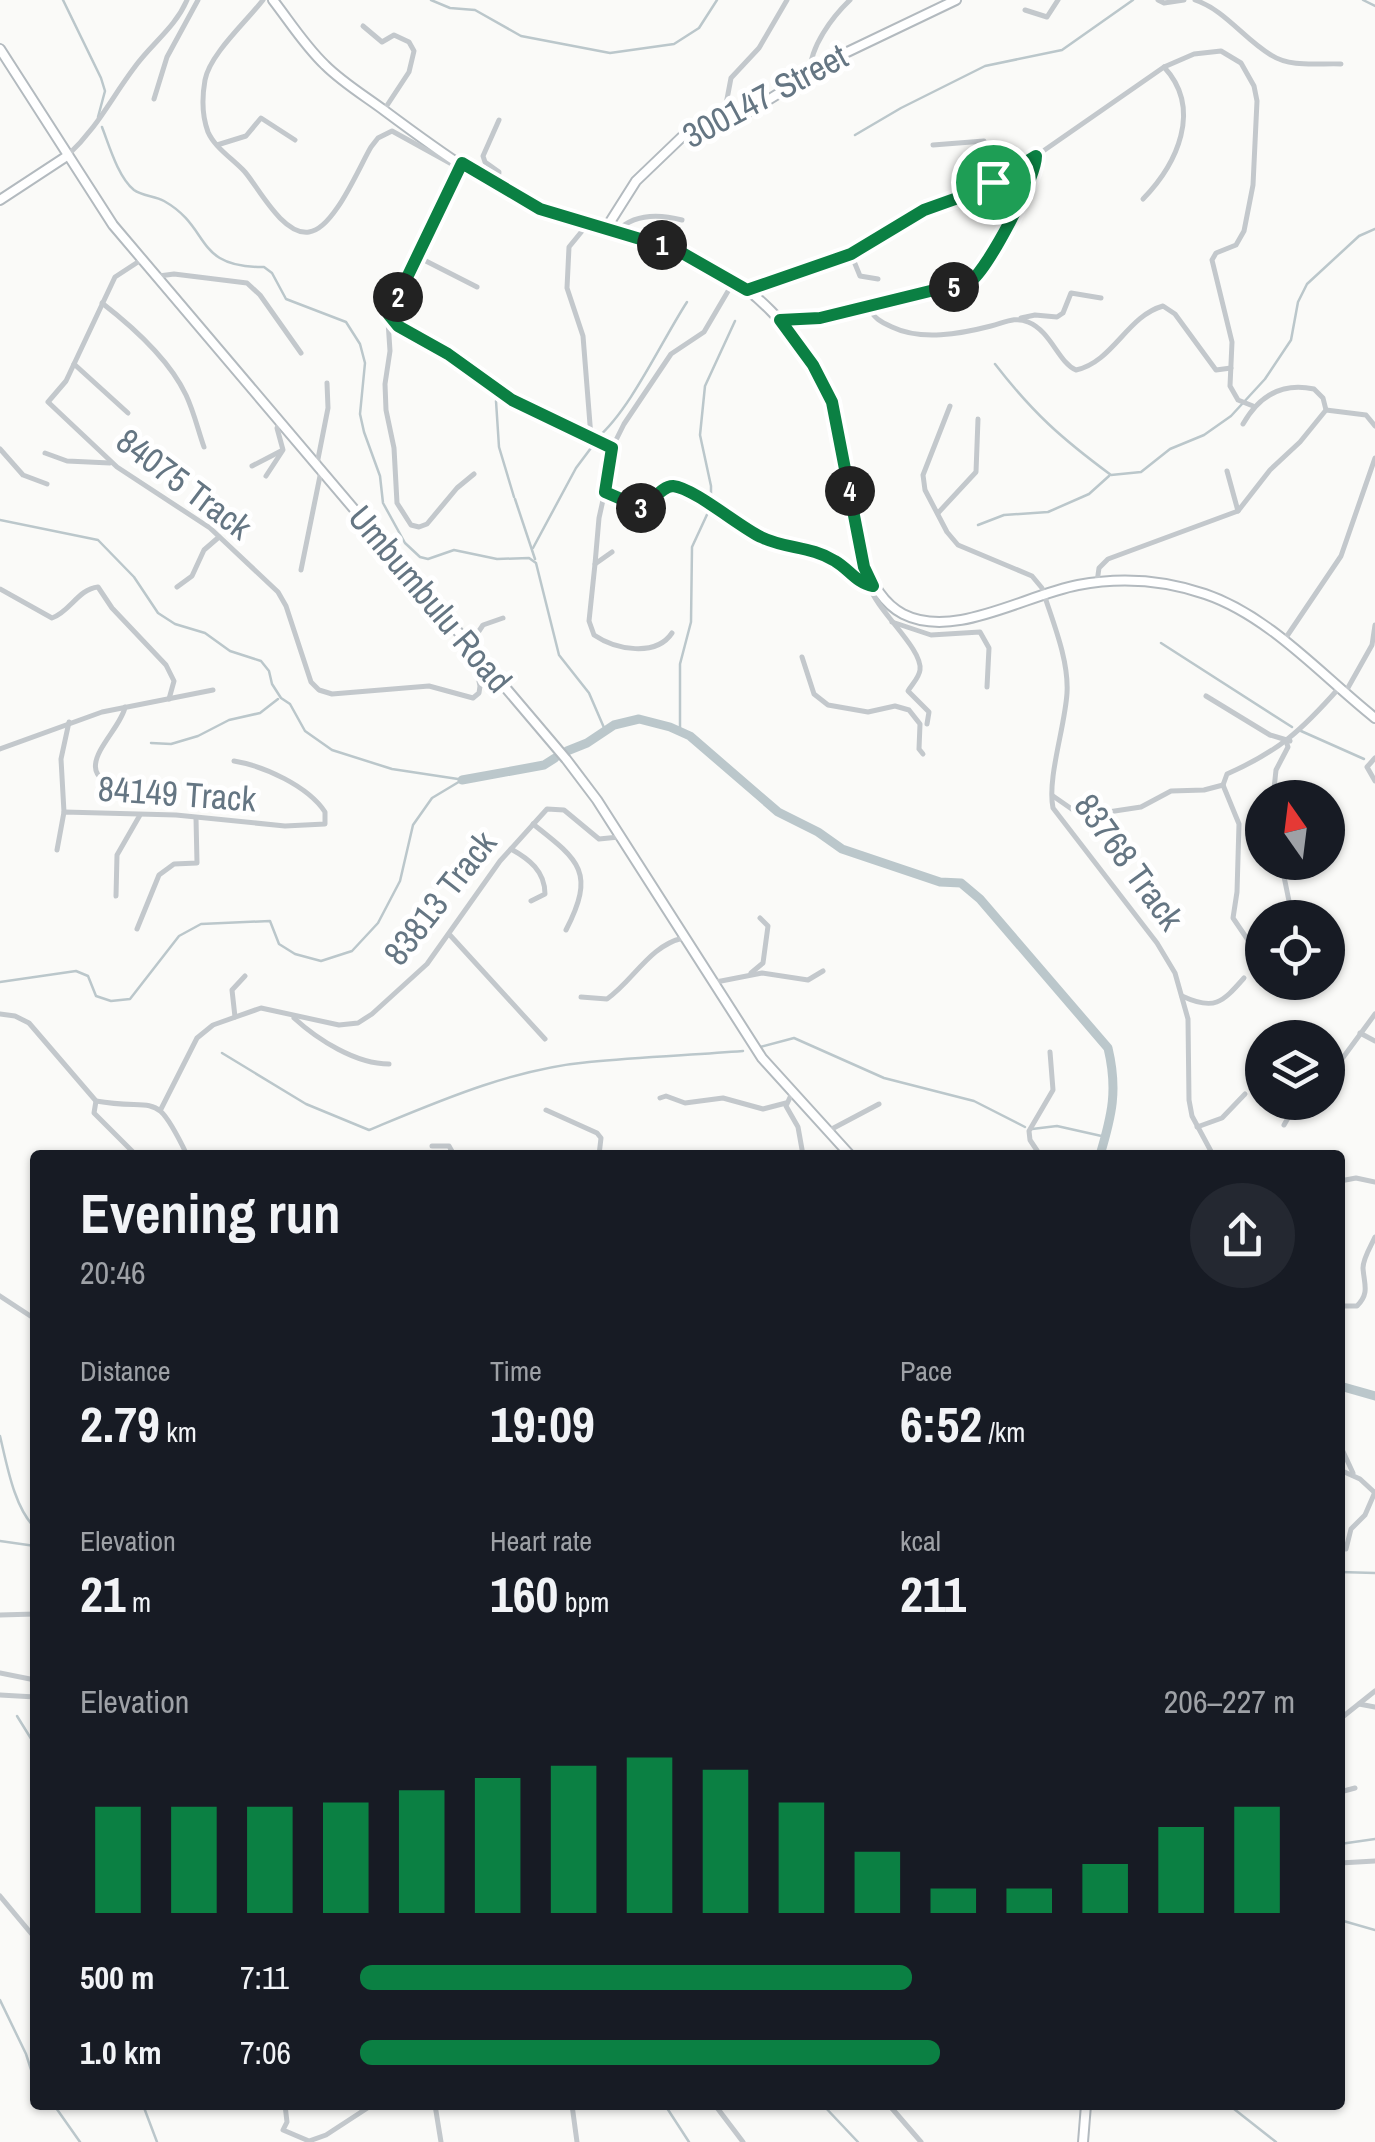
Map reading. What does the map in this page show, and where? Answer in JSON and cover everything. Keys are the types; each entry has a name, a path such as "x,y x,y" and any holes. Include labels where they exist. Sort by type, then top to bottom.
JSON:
{"street":[{"path":"0,200 68,156 101,120 130,73 167,32 187,0"},
{"path":"154,99 166,57 198,0"},
{"path":"263,0 216,55 207,72 203,110 207,129 217,145 248,176 270,208 300,230 319,228 335,210 371,147 388,132 404,135 540,209 677,250 734,281 780,320 813,365 832,402 864,567 877,605 919,657 920,672 908,690 926,708 928,724"},
{"path":"273,0 326,66 460,165"},
{"path":"723,120 730,78 758,48 787,0"},
{"path":"810,72 816,48 850,0"},
{"name":"300147 Street","path":"605,230 626,195 656,158 686,134 747,113 810,72 956,0"},
{"path":"1025,10 1048,18 1058,0"},
{"path":"1158,0 1184,0"},
{"path":"1194,0 1242,30 1272,56 1293,63 1341,64"},
{"path":"362,26 382,42 400,36 414,51 409,72 384,110"},
{"name":"Umbumbulu Road","path":"0,49 113,225 566,759 762,1058 845,1150"},
{"path":"747,290 851,254 934,204 993,182 1164,67 1194,54 1227,52 1240,63 1256,95 1253,185 1244,231 1236,245 1216,253 1212,260 1232,342 1229,381 1242,403 1254,406"},
{"path":"1143,200 1177,153 1183,102 1178,85 1164,67"},
{"path":"217,145 246,136 261,118 295,140"},
{"path":"496,185 499,172 485,162 484,156 500,120"},
{"path":"933,145 984,141 993,182"},
{"path":"780,320 820,318 869,308 957,287 976,277 1012,217 1032,175 1036,156"},
{"path":"460,165 389,315 385,398 394,448 396,496 401,512 411,524 423,526 474,474"},
{"path":"616,233 627,222 649,216 682,220"},
{"path":"588,225 569,246 568,288 583,336 591,437"},
{"path":"851,254 860,276 878,279"},
{"path":"418,257 477,287"},
{"path":"128,412 74,364 115,277 142,260"},
{"path":"156,277 174,274 247,283 260,294 300,354"},
{"path":"672,633 664,644 651,649 608,642 594,635 590,620 599,518 612,448 624,424 676,350 704,332 734,281"},
{"path":"869,308 882,322 918,334 987,327 1034,315 1057,318 1071,293 1100,298"},
{"path":"102,303 140,334 184,391 204,447"},
{"path":"1018,319 1038,327 1076,370 1094,363 1137,322 1164,306 1175,314 1216,370 1230,368"},
{"path":"389,315 398,326 448,354 512,400 612,448"},
{"name":"84075 Track","path":"74,364 48,402 112,463 220,536 282,597 309,678 322,692 429,686 473,698 479,694 480,686 471,648"},
{"path":"301,570 329,402 328,384"},
{"path":"1243,424 1254,406 1272,393 1292,387 1314,389 1323,398 1326,410"},
{"path":"950,406 922,480 946,532 958,545 1032,576 1044,594"},
{"path":"1326,410 1366,415 1375,426"},
{"path":"1096,582 1098,568 1108,558 1238,510 1326,410"},
{"path":"938,513 976,472 978,419"},
{"path":"266,476 283,450 280,423"},
{"path":"0,449 23,476 47,484"},
{"path":"252,466 283,450"},
{"path":"45,453 68,461 112,463"},
{"path":"1283,641 1341,556 1375,458"},
{"path":"1227,471 1238,510"},
{"path":"605,492 642,508 664,489 675,486 763,538 804,546 837,562 900,612 938,623 1096,582 1160,582 1206,594 1242,612 1283,641 1375,718"},
{"path":"178,586 193,574 204,550 220,536"},
{"path":"595,564 612,552"},
{"path":"0,589 52,618 86,590 98,587 169,670 174,686 169,699"},
{"name":"83768 Track","path":"1044,594 1067,682 1051,795 1058,817 1167,956 1182,996 1190,1035 1189,1100 1209,1150"},
{"path":"471,648 483,624 503,618"},
{"path":"890,621 931,635 980,632 989,648 987,686"},
{"path":"1245,936 1232,918 1240,824 1223,785 1227,774 1288,744 1342,690 1372,645 1375,625"},
{"path":"802,657 814,694 834,707 876,712 894,706 909,710 926,708"},
{"path":"0,749 69,722 213,690"},
{"path":"1206,696 1288,744"},
{"path":"125,707 124,715 98,749 96,759 102,777 113,785 129,788"},
{"path":"909,710 920,724 919,749 924,754"},
{"path":"64,812 61,759 69,722"},
{"path":"1275,780 1288,744"},
{"path":"1375,758 1367,767 1375,781"},
{"name":"84149 Track","path":"57,850 64,812 196,817 294,827 325,824 325,812 312,798 265,770 234,762"},
{"path":"1051,795 1080,813 1108,812 1142,808 1171,791 1223,785"},
{"name":"83813 Track","path":"160,1109 197,1038 213,1025 260,1008 340,1025 365,1019 427,964 510,848 547,809 558,808 599,839 620,836"},
{"path":"116,896 118,855 140,815"},
{"path":"137,929 159,875 174,864 197,864 196,817"},
{"path":"533,824 566,852 580,875 582,894 566,930"},
{"path":"510,848 543,877 545,894 531,901"},
{"path":"749,975 764,960 768,926 760,918"},
{"path":"449,934 546,1038"},
{"path":"582,997 607,999 655,951 683,938"},
{"path":"711,983 766,974 803,980 823,971"},
{"path":"234,1017 232,990 245,976"},
{"path":"1182,996 1202,1006 1210,1005 1224,998 1244,978"},
{"path":"0,1014 28,1023 96,1100 146,1104 160,1109 183,1150"},
{"path":"1345,1054 1375,1014"},
{"path":"291,1016 332,1046 373,1063 389,1064"},
{"path":"1360,1032 1375,1041"},
{"path":"1037,1150 1028,1130 1053,1090 1050,1052"},
{"path":"660,1098 666,1096 685,1104 722,1098 768,1109 786,1102 792,1093"},
{"path":"1197,1127 1230,1113 1245,1094"},
{"path":"96,1100 94,1114 131,1150"},
{"path":"786,1102 798,1127 801,1150"},
{"path":"827,1131 879,1104"},
{"path":"546,1110 597,1133 599,1150"},
{"path":"1284,1125 1287,1120"},
{"path":"432,1146 449,1146 451,1150"},
{"path":"1345,1180 1375,1182"},
{"path":"1345,1306 1358,1306 1363,1300 1363,1263 1375,1237"},
{"path":"0,1296 30,1316"},
{"path":"1345,1457 1353,1476"},
{"path":"1345,1472 1375,1493 1365,1515 1350,1529 1346,1548"},
{"path":"0,1615 30,1614"},
{"path":"0,1673 30,1679"},
{"path":"1359,1704 1375,1704 1374,1692"},
{"path":"1345,1715 1374,1692"},
{"path":"0,1695 30,1696"},
{"path":"1345,1791 1356,1788"},
{"path":"1345,1863 1375,1860"},
{"path":"0,1896 30,1932"},
{"path":"286,2110 288,2122 283,2130 309,2141 326,2135 364,2110"},
{"path":"436,2110 441,2142"},
{"path":"573,2110 577,2142"},
{"path":"719,2110 742,2142"},
{"path":"893,2110 921,2142"},
{"path":"1083,2142 1086,2110"}],"waterway":[{"path":"63,0 105,91 98,117"},
{"path":"431,0 450,8 475,10 521,36 610,53 674,44 699,28 717,0"},
{"path":"855,135 985,66 1062,50 1133,0"},
{"path":"1363,0 1375,6"},
{"path":"102,127 128,184 179,212 214,254 241,266 264,267 272,273 286,299 346,322 360,344 365,363 360,414 364,432 380,476 383,503 405,543 428,559 454,550 497,559 529,558 536,563 559,655 589,693 605,730"},
{"path":"995,364 1048,424 1111,475 1141,472 1170,449 1204,435 1231,416 1265,379 1291,340 1298,302 1307,284 1359,236 1375,229"},
{"path":"597,438 634,393 687,302"},
{"path":"680,732 680,664 691,622 692,547 711,506 711,486 700,435 705,386 735,321"},
{"path":"496,401 499,447 514,497"},
{"path":"533,548 576,468 594,444"},
{"path":"978,525 1004,515 1048,512 1089,494 1109,476"},
{"path":"515,499 535,559"},
{"path":"0,520 98,540 134,577 158,613 175,624 205,633 230,651 261,661 305,731 332,750 392,769 458,779"},
{"path":"1161,643 1292,727"},
{"path":"151,743 171,744 198,736 229,720 260,713 278,699"},
{"path":"567,751 614,725 639,719 670,727 690,736 778,812 842,849 940,882 961,883 980,899 1108,1048 1112,1102 1101,1150"},
{"path":"1301,731 1364,759"},
{"path":"462,780 544,765 555,758"},
{"path":"0,982 76,971 88,976 96,996 111,1001 130,999 179,936 201,924 270,921 279,944 295,954 321,961 352,951 378,923 400,881 413,825 432,798 462,780"},
{"path":"760,1047 794,1038 884,1078 974,1101 1025,1127"},
{"path":"222,1053 306,1104 369,1130 476,1088 560,1066 743,1051"},
{"path":"1032,1129 1057,1126 1106,1137"},
{"path":"1345,1387 1375,1396"},
{"path":"0,1436 17,1497 30,1522"},
{"path":"0,1541 30,1545"},
{"path":"1345,1572 1375,1573"},
{"path":"17,1716 30,1737"},
{"path":"1345,1843 1375,1839"},
{"path":"1345,1921 1375,1930"},
{"path":"0,2000 30,2066"},
{"path":"58,2110 80,2142"},
{"path":"145,2110 157,2142"},
{"path":"668,2110 689,2142"},
{"path":"828,2110 858,2142"},
{"path":"1235,2110 1276,2142"}],"route":[{"path":"1036,156 1036,166 1012,217 982,271 971,281 869,308 820,318 780,320 813,365 832,402 864,567 873,586 861,583 837,562 804,546 763,538 675,486 664,489 642,508 611,496 605,492 612,448 512,400 448,354 398,326 389,315 462,163 540,209 677,250 747,290 851,254 934,204 993,182 1036,156"}]}
